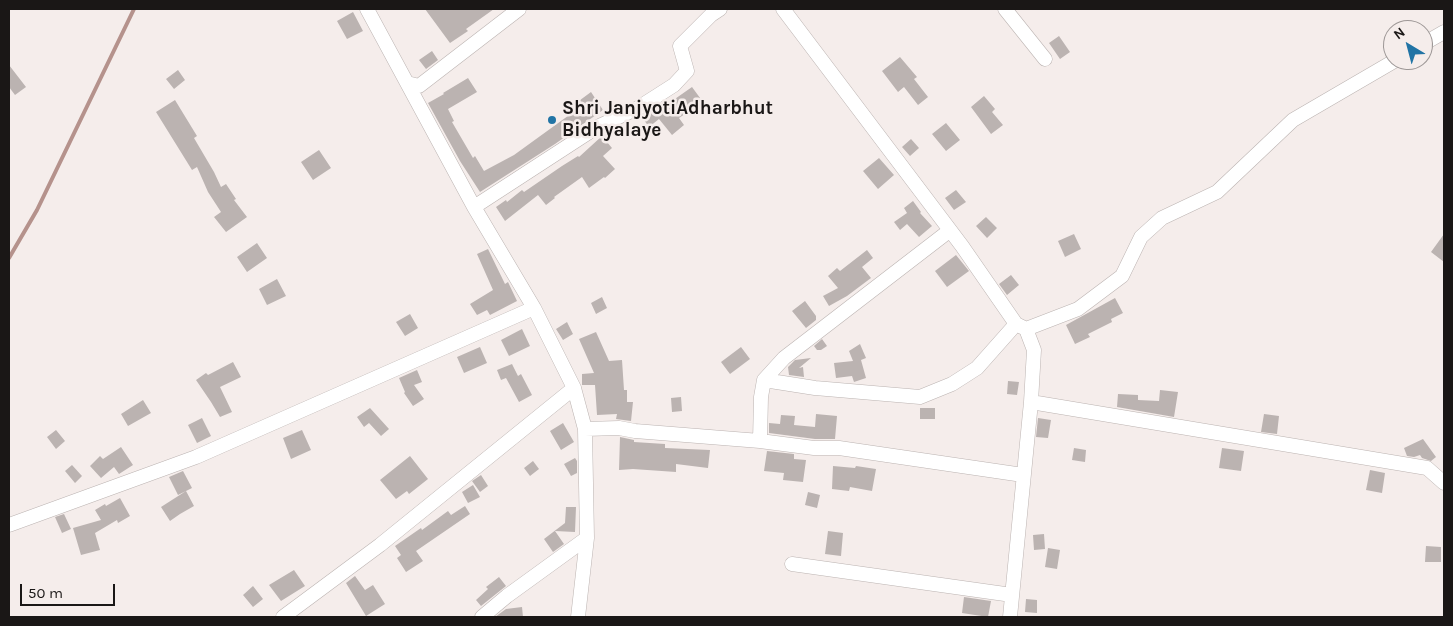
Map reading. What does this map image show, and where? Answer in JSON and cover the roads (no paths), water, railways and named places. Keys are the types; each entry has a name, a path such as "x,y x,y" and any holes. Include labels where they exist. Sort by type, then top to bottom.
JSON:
{"street":[{"path":"367,9 474,207 534,308 574,388 585,429 587,538 578,617"},
{"path":"407,83 419,86 519,9"},
{"path":"474,207 597,127 638,108 674,84 687,71 680,46 711,15 720,9"},
{"path":"784,9 962,246 1021,327 1034,350 1031,402 1010,617"},
{"path":"1005,9 1045,59"},
{"path":"1433,38 1444,32"},
{"path":"764,380 815,388 920,397 952,384 977,368 1021,327 1078,309 1122,276 1141,237 1162,218 1217,192 1293,120 1383,68"},
{"path":"760,441 764,380 784,358 949,231"},
{"path":"9,525 196,457 534,308"},
{"path":"284,617 380,545 574,388"},
{"path":"1031,402 1427,468 1444,484"},
{"path":"585,429 619,428 635,432 760,441 814,448 839,448 1023,475"},
{"path":"482,617 507,596 587,538"},
{"path":"792,564 1012,594"}],"waterway":[{"path":"9,258 37,210 134,9"}],"place":[{"name":"Shri JanjyotiAdharbhut Bidhyalaye","path":"552,120"}]}
